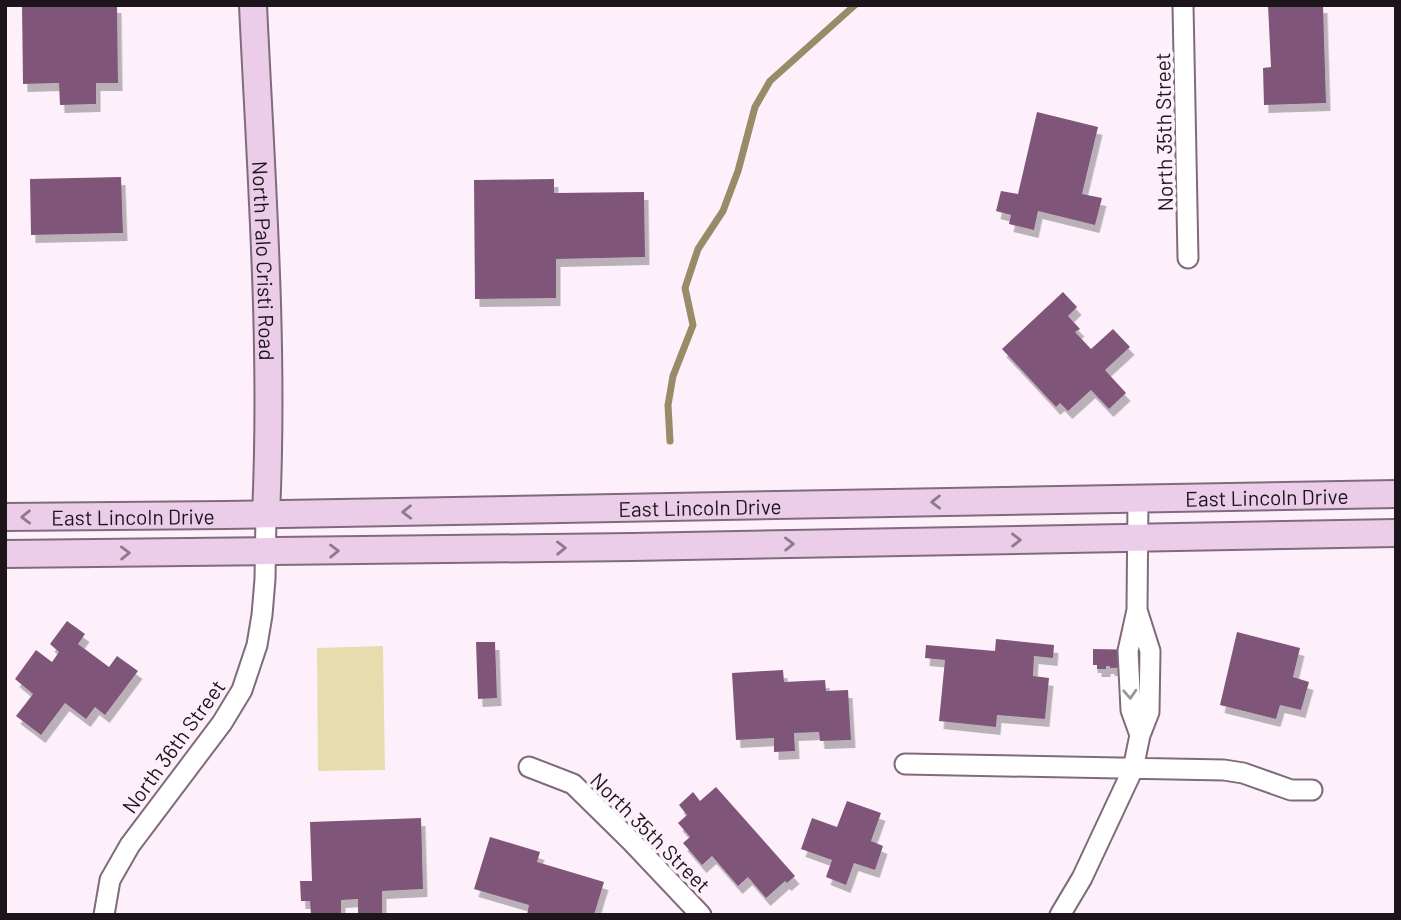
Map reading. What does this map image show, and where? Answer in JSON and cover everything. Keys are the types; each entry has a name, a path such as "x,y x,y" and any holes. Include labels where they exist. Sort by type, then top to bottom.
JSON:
{"main road":[{"name":"North Palo Cristi Road","path":"253,5 267,309 266,514"},
{"name":"East Lincoln Drive","path":"5,517 1396,494"},
{"name":"East Lincoln Drive","path":"5,555 1396,533"}],"street":[{"name":"North 35th Street","path":"1183,5 1188,258"},
{"path":"1060,915 1082,878 1133,769 1140,735 1131,710 1128,651 1137,610 1138,498"},
{"name":"North 36th Street","path":"104,915 110,880 130,845 222,723 242,690 257,645 262,615 266,514"},
{"path":"905,764 1224,770 1243,773 1291,790 1312,790"},
{"name":"North 35th Street","path":"529,767 573,784 701,915"}],"shaded area":[{"path":"383,646 385,770 318,771 317,648"}],"building":[{"path":"22,5 117,5 118,83 96,83 96,104 60,105 59,83 23,84"},
{"path":"1268,5 1323,5 1326,103 1264,105 1263,68 1271,67"},
{"path":"1037,112 1098,127 1082,194 1102,198 1095,225 1038,211 1034,230 1009,224 1011,215 996,211 1001,191 1018,194"},
{"path":"121,177 123,233 31,235 30,179"},
{"path":"554,179 554,193 644,192 645,257 556,259 556,298 475,299 474,180"},
{"path":"1063,292 1077,307 1068,316 1080,329 1075,332 1091,349 1113,329 1130,347 1105,370 1126,393 1109,409 1091,390 1068,411 1060,403 1056,407 1002,349"},
{"path":"67,621 85,634 78,644 109,667 117,656 138,671 105,715 95,707 86,719 65,703 41,735 16,716 33,694 15,679 36,650 52,662 59,652 50,644"},
{"path":"1237,632 1300,648 1293,677 1309,682 1301,710 1280,705 1276,719 1220,705"},
{"path":"996,639 1054,645 1053,658 1034,656 1033,676 1049,678 1045,719 997,715 996,727 939,721 945,660 925,658 926,645 995,651"},
{"path":"476,642 495,642 497,698 478,699"},
{"path":"1093,649 1143,650 1144,667 1106,666 1106,669 1097,669 1097,665 1093,665"},
{"path":"783,670 784,682 825,680 826,691 848,690 851,740 820,741 819,732 794,733 795,751 774,752 774,738 736,740 732,673"},
{"path":"716,787 795,876 766,898 748,877 738,886 712,856 702,865 683,843 690,837 678,823 687,815 679,805 693,792 700,801"},
{"path":"847,801 881,813 871,841 883,846 875,870 854,863 846,885 826,877 832,860 801,849 812,818 837,827"},
{"path":"421,818 423,889 382,891 382,915 358,915 358,899 341,900 341,915 311,915 310,901 301,901 300,881 312,881 310,822"},
{"path":"490,837 540,852 537,862 604,882 594,915 527,915 529,905 474,889"}],"waterway":[{"path":"670,441 668,405 673,376 693,325 685,288 698,249 723,211 738,171 755,107 770,81 855,5"}]}
